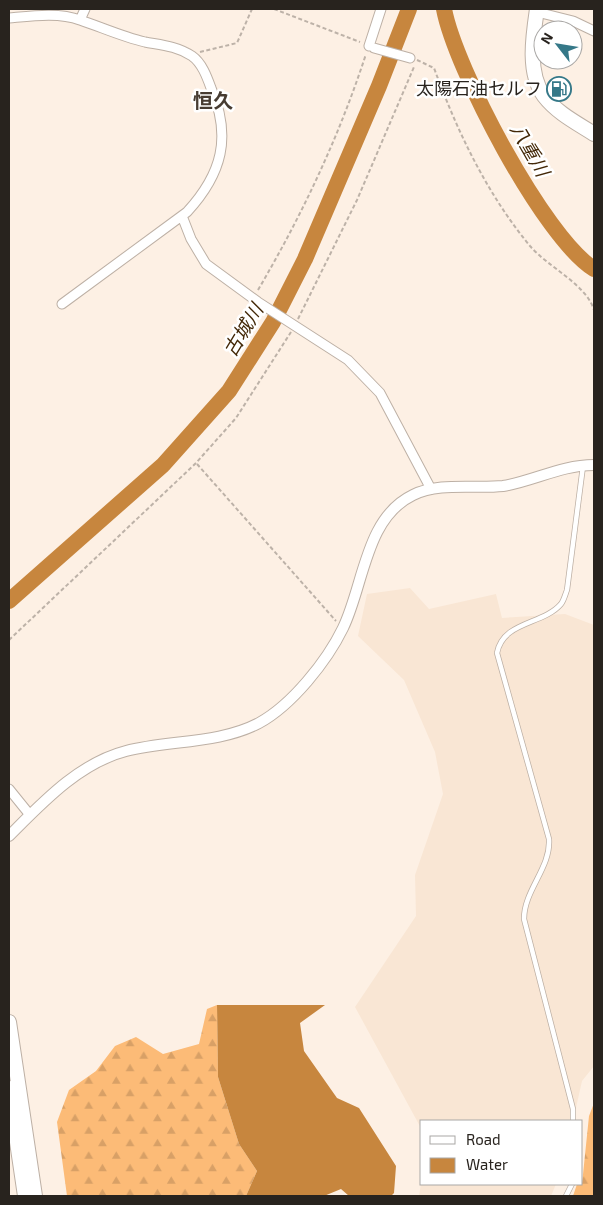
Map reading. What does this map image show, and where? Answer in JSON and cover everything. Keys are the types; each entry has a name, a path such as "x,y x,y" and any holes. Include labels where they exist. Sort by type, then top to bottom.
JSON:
{"main road":[{"path":"537,10 533,43 534,71 544,96 564,115 594,134"},
{"path":"9,1022 35,1196"},
{"path":"9,1088 25,1196"}],"street":[{"path":"80,20 85,9"},
{"path":"381,9 372,47 413,59"},
{"path":"537,10 573,21 594,31"},
{"path":"9,18 37,16 80,20 144,42 176,47 190,55 203,70 218,107 222,140 220,157 215,174 199,199 182,216 62,304"},
{"path":"182,216 191,239 206,264 256,301 348,360 380,393 431,489"},
{"path":"9,836 74,777 98,761 126,751 222,735 259,723 281,706 311,677 343,628 375,538 386,517 398,504 413,495 431,489 505,485 545,473 583,466 594,466"},
{"path":"9,789 30,815"}],"lane":[{"path":"573,1120 573,1109 524,919 527,899 548,852 549,839 497,653 499,645 509,633 555,609 564,600 567,590 583,466"}],"path":[{"path":"190,55 237,43 252,9"},
{"path":"256,301 288,240 324,163 372,47 274,9"},
{"path":"9,640 196,463 236,418 293,323 357,200 413,59 434,68 464,142 499,203 531,246 549,266 584,291 590,298 594,310"},
{"path":"196,463 343,628"}],"shaded area":[{"path":"410,588 429,609 496,594 502,618 565,614 594,625 594,1066 582,1081 573,1120 420,1120 420,1126 355,1007 416,916 415,875 443,794 435,752 404,680 358,636 367,594"},
{"path":"421,1185 556,1185 551,1196 419,1196"}],"green space":[{"path":"217,1005 218,1077 239,1144 257,1171 246,1196 67,1196 57,1122 69,1090 96,1071 115,1046 136,1037 163,1054 199,1044 207,1009"},
{"path":"594,1103 594,1196 573,1196 577,1185 583,1185 589,1116"}],"water":[{"path":"217,1005 325,1005 300,1023 304,1051 337,1098 359,1108 396,1166 394,1193 391,1196 349,1196 341,1189 324,1196 246,1196 257,1171 239,1144 218,1077"}],"waterway":[{"name":"古城川","path":"9,601 163,465 229,391 273,322 305,259 379,86 409,9"},
{"name":"八重川","path":"444,9 465,70 504,150 551,224 574,251 594,269"}],"place":[{"name":"太陽石油セルフ","path":"559,89"}],"district":[{"name":"恒久","path":"213,101"}]}
